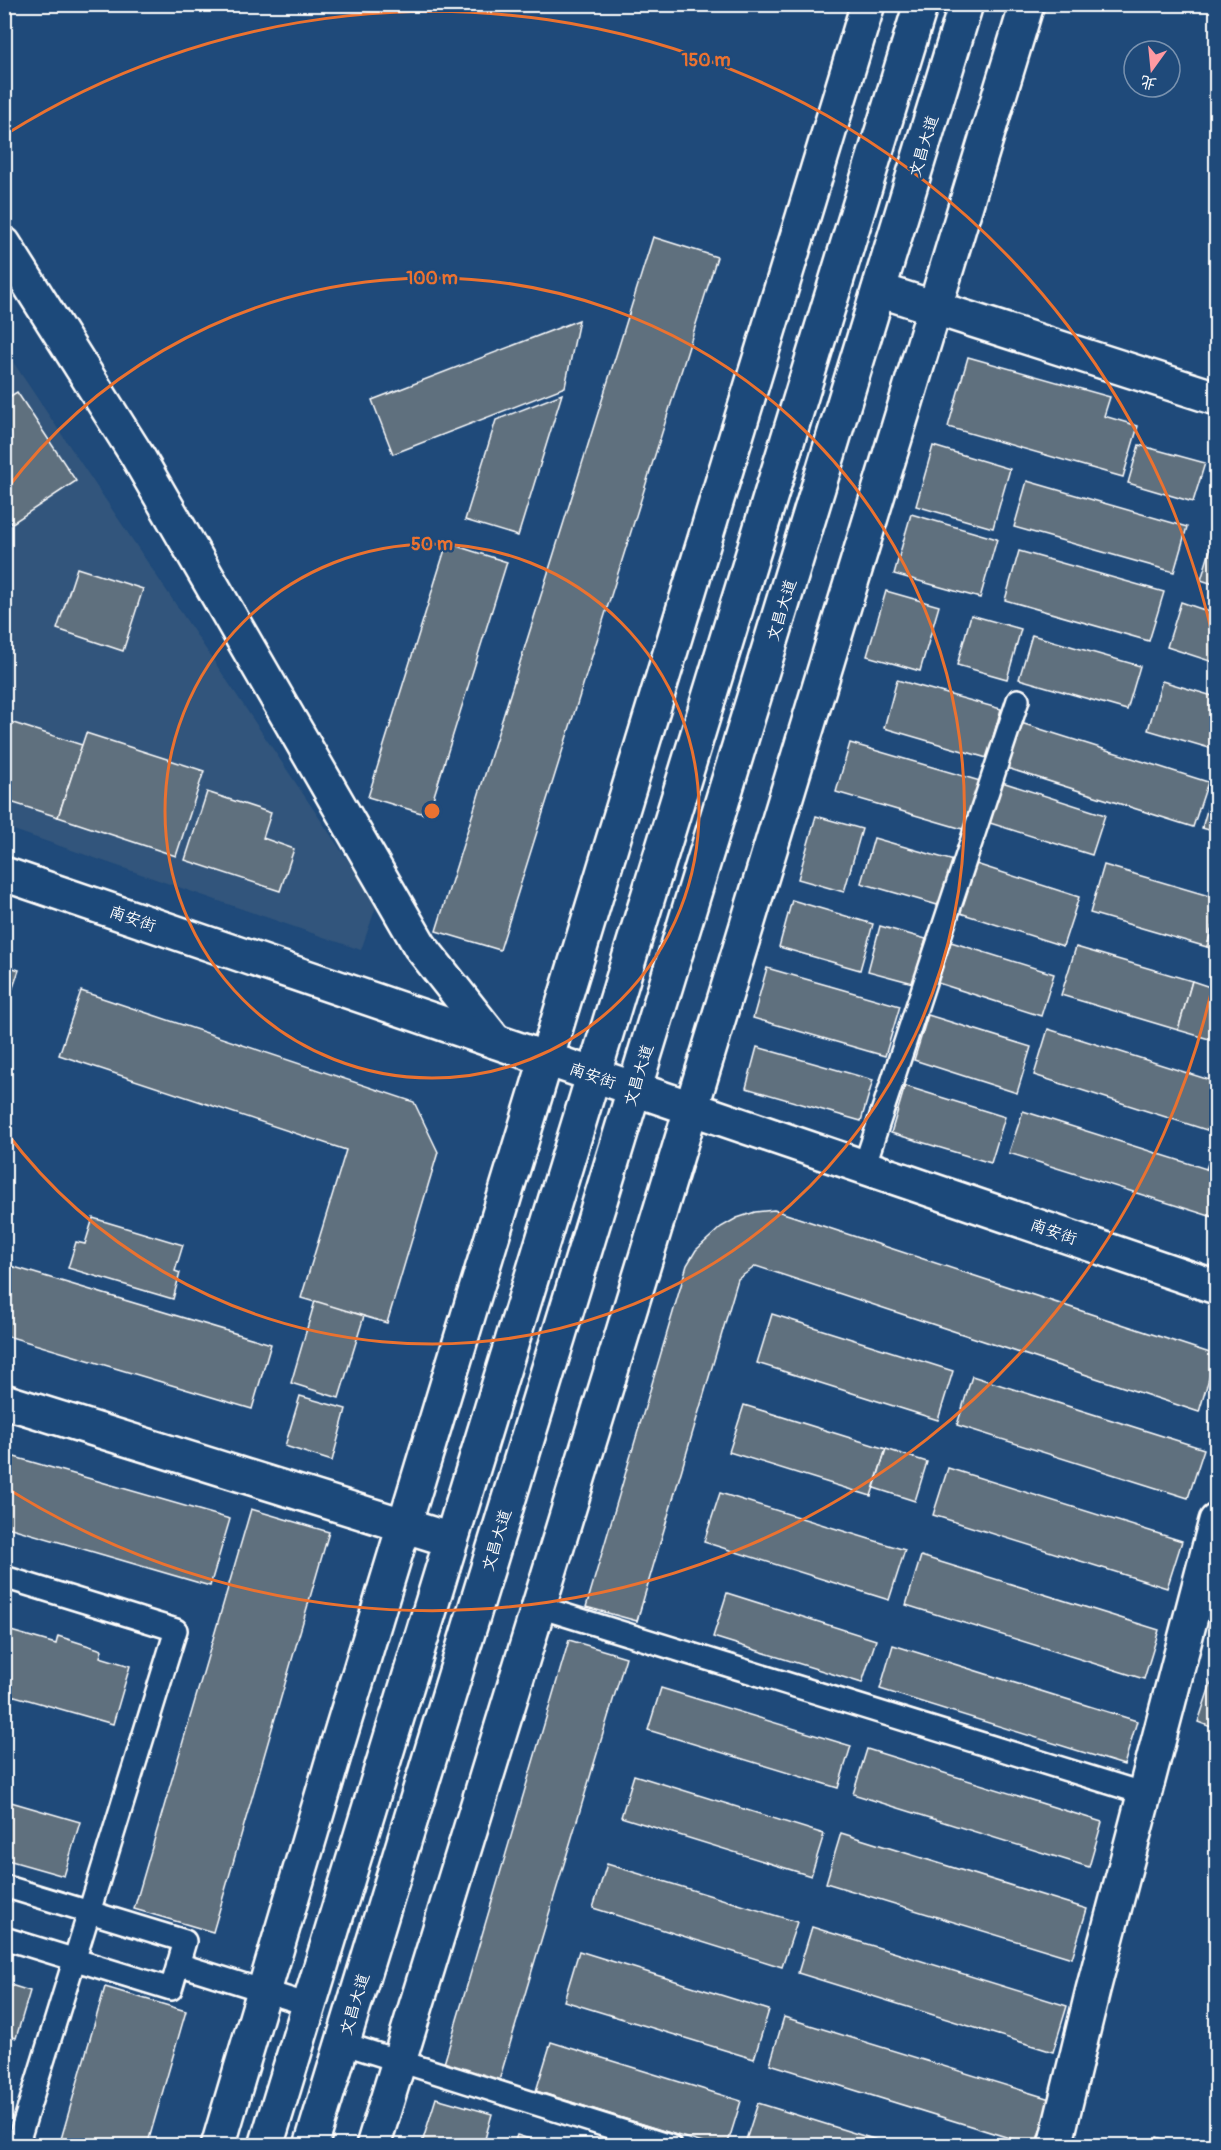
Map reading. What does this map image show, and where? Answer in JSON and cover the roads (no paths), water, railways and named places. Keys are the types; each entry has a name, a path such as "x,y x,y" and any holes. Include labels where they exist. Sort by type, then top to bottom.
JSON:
{"street":[{"path":"218,2145 404,1525 868,4"},
{"path":"266,2145 921,4"},
{"name":"文昌大道","path":"311,2145 966,4"},
{"path":"373,2145 1027,4"},
{"path":"4,244 138,457 420,946 495,1041"},
{"path":"879,290 1216,398"},
{"name":"南安街","path":"4,874 1216,1287"},
{"path":"4,1401 451,1540"},
{"path":"1055,2145 1093,1990 1216,1521"}],"lane":[{"path":"864,1167 1018,700"},
{"path":"4,1577 176,1630 17,2145"},
{"path":"539,1607 1145,1794"},
{"path":"4,1886 185,1941 171,1989 4,1938"},
{"path":"178,1964 309,2005"},
{"path":"342,2043 670,2145"}]}
